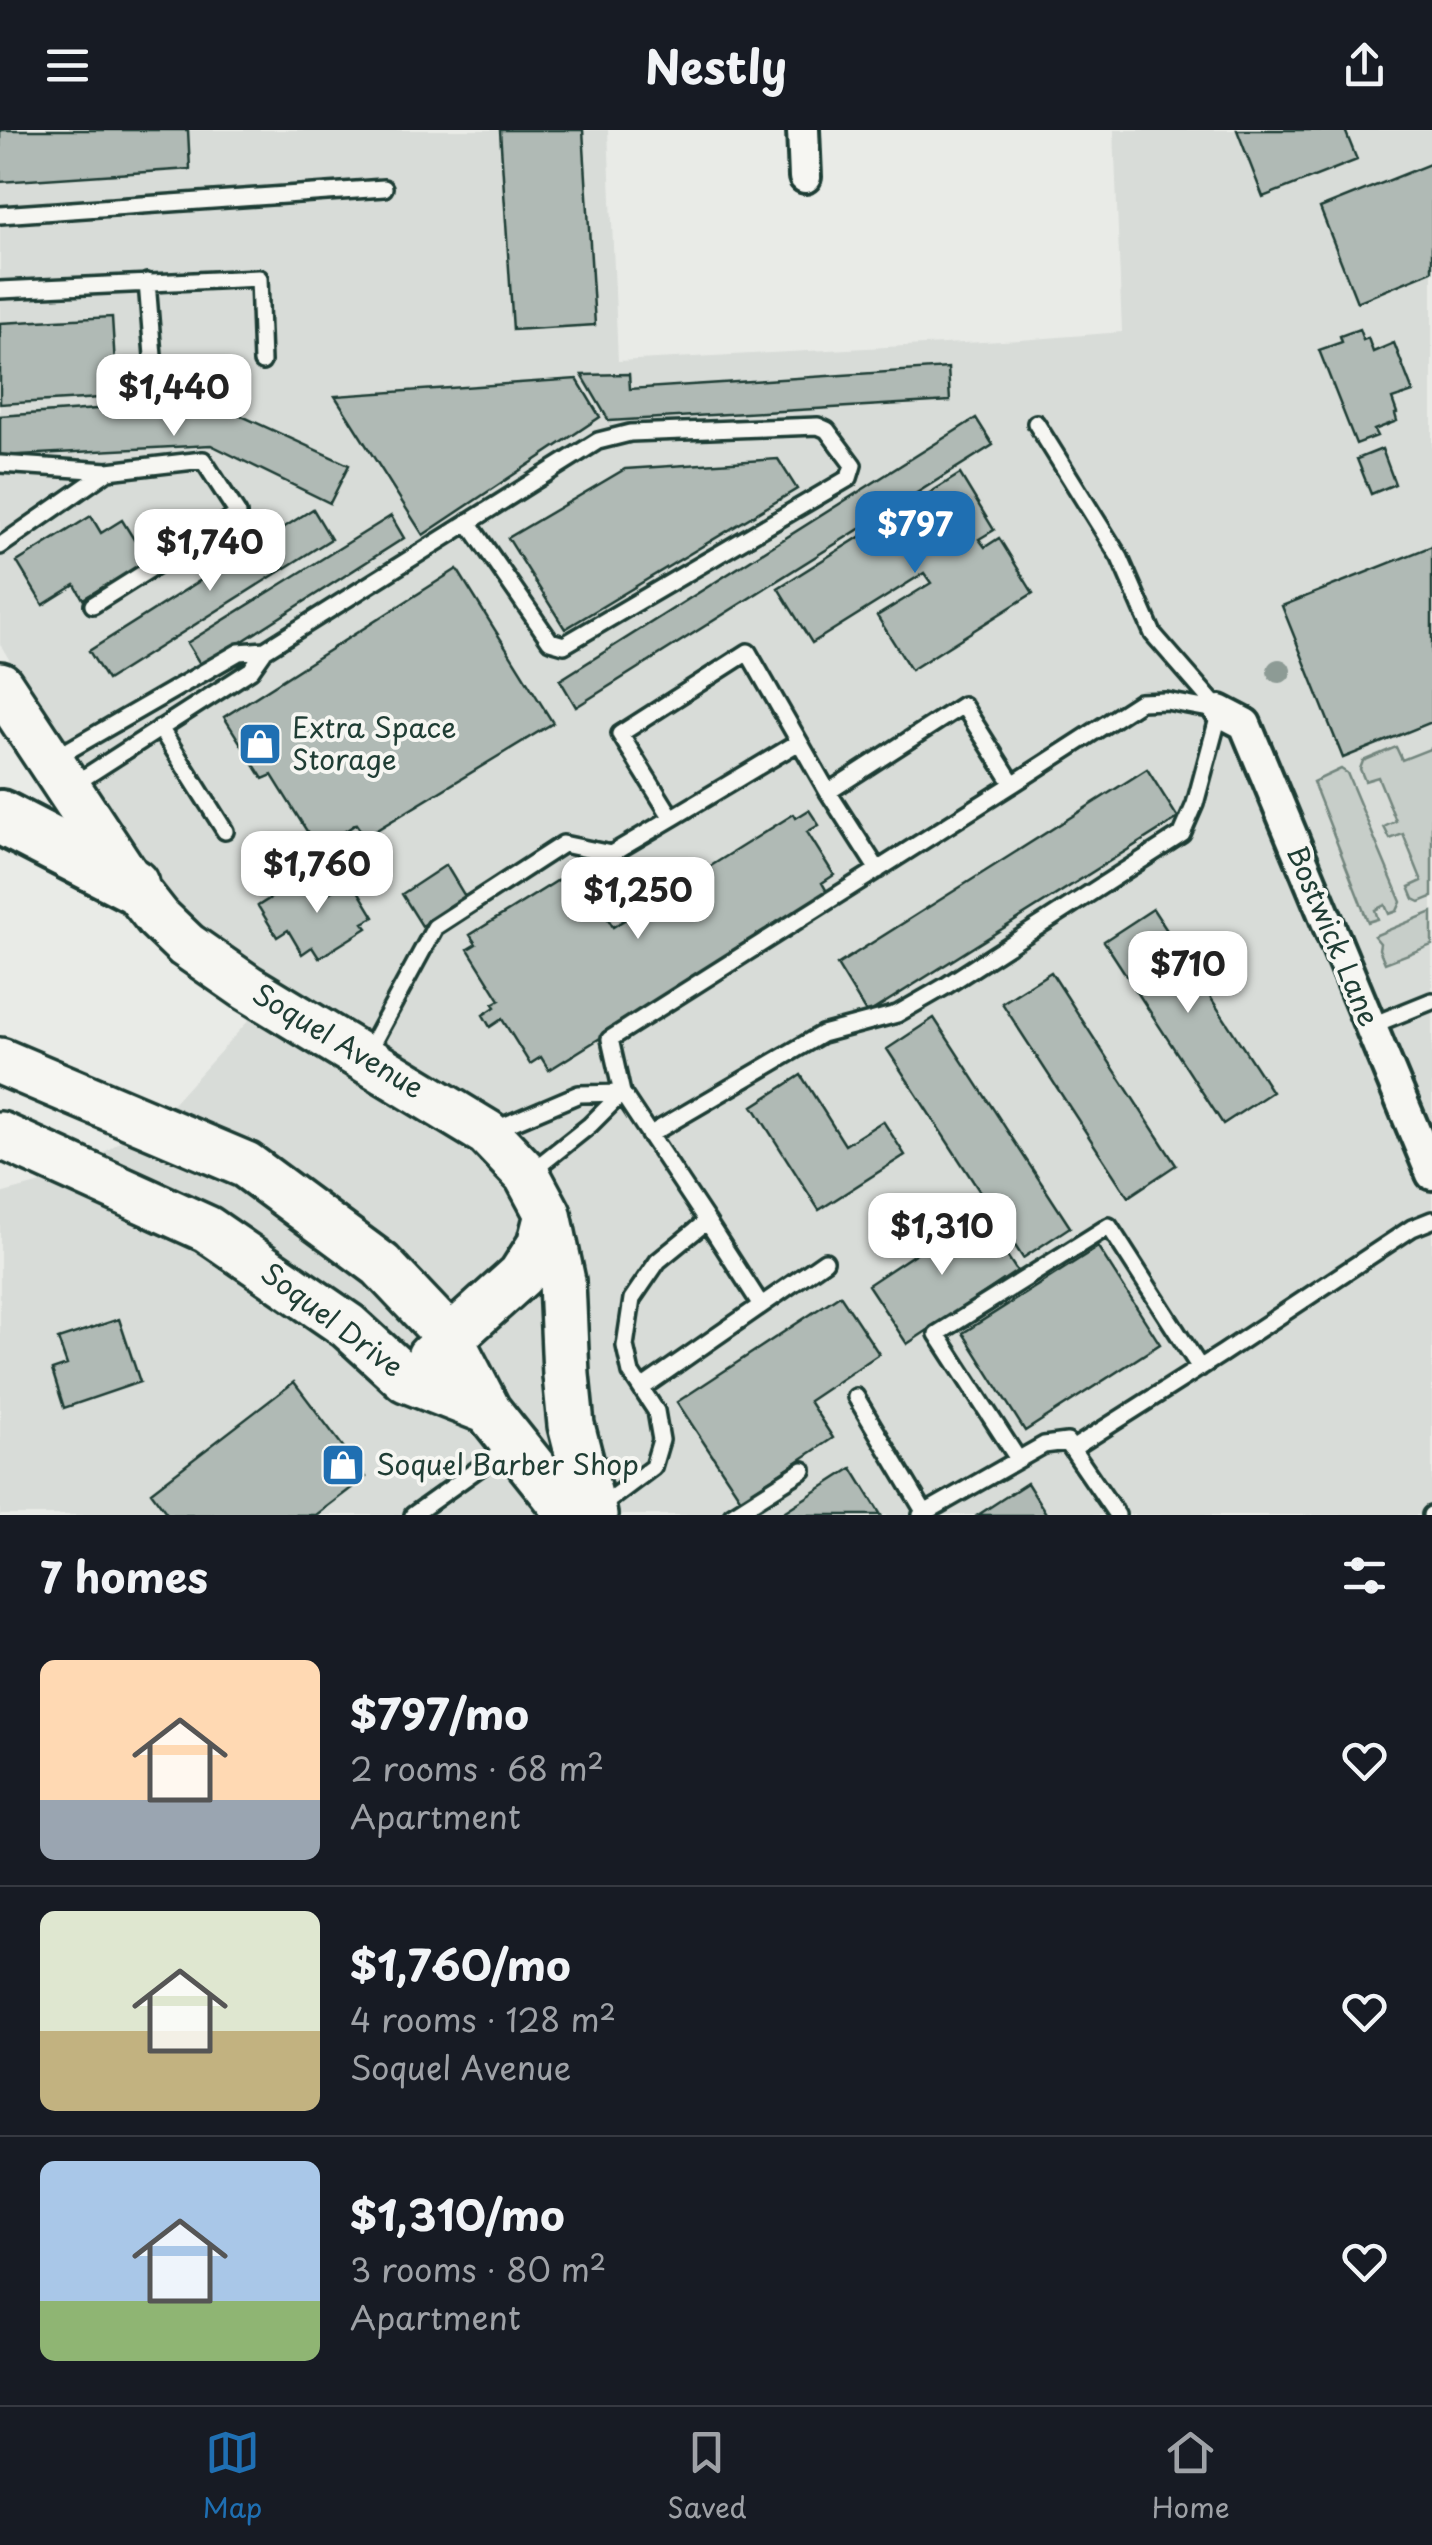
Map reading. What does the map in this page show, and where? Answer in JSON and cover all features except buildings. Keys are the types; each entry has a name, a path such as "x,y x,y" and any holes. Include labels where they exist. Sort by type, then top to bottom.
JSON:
{"highway":[{"path":"0,817 132,885"}],"main road":[{"name":"Soquel Avenue","path":"0,685 132,885 186,945 248,988 487,1132 538,1194"},
{"path":"0,1061 246,1165 381,1265 450,1338 501,1428 586,1514"},
{"name":"Soquel Drive","path":"0,1136 207,1228 348,1326 406,1379 501,1428"},
{"path":"406,1379 520,1275 540,1245 538,1194"},
{"path":"538,1194 562,1281 571,1425 586,1514"}],"street":[{"path":"803,130 805,177"},
{"name":"Bostwick Lane","path":"1220,711 1244,724 1370,1026 1425,1138 1432,1174"}],"lane":[{"path":"0,216 384,188"},
{"path":"0,290 260,278 262,362"},
{"path":"147,282 154,368"},
{"path":"1036,423 1120,558 1153,634 1220,711"},
{"path":"59,774 160,728 251,670 265,650 468,522 598,441 630,433 818,426 827,430 853,466 849,478 564,646 550,641 468,522"},
{"path":"0,464 108,471 202,460 238,514 93,605"},
{"path":"0,546 108,471"},
{"path":"59,774 239,652 265,650"},
{"path":"672,818 620,734 748,652 878,870"},
{"path":"762,1305 622,1093 610,1039 1140,702 1166,700 1220,711"},
{"path":"828,792 963,704 1013,784"},
{"path":"649,1135 822,1034 897,1014 1182,834 1195,804 1220,711"},
{"path":"160,728 225,831"},
{"path":"366,1057 435,927 564,844 611,854 799,742"},
{"path":"1370,1026 1432,1002"},
{"path":"487,1132 579,1094 622,1093"},
{"path":"538,1194 590,1125 622,1093"},
{"path":"1072,1449 1412,1228 1432,1220"},
{"path":"586,1514 653,1468 662,1440 656,1411 631,1373 625,1346 632,1298 658,1262 707,1222"},
{"path":"1018,1459 937,1334 1109,1226 1200,1368"},
{"path":"642,1388 825,1261"},
{"path":"856,1397 923,1514 1044,1445 1067,1442 1117,1515"},
{"path":"413,1515 501,1428"},
{"path":"732,1515 803,1470"}],"shaded area":[{"path":"0,130 608,130 618,361 1122,332 1114,130 1432,130 1432,1515 0,1515 0,1194 74,1174 173,1104 249,1020 157,883 113,834 0,644"},
{"path":"1396,747 1402,760 1432,748 1432,897 1420,902 1414,899 1409,887 1422,881 1403,834 1390,839 1384,827 1396,821 1378,777 1365,781 1360,769 1363,761"},
{"path":"1341,769 1347,773 1401,902 1397,911 1389,914 1385,905 1375,910 1378,919 1368,922 1313,782"},
{"path":"1432,912 1432,945 1385,963 1374,936"}],"place":[{"name":"Extra Space Storage","path":"260,744"},
{"name":"Soquel Barber Shop","path":"343,1465"}]}
